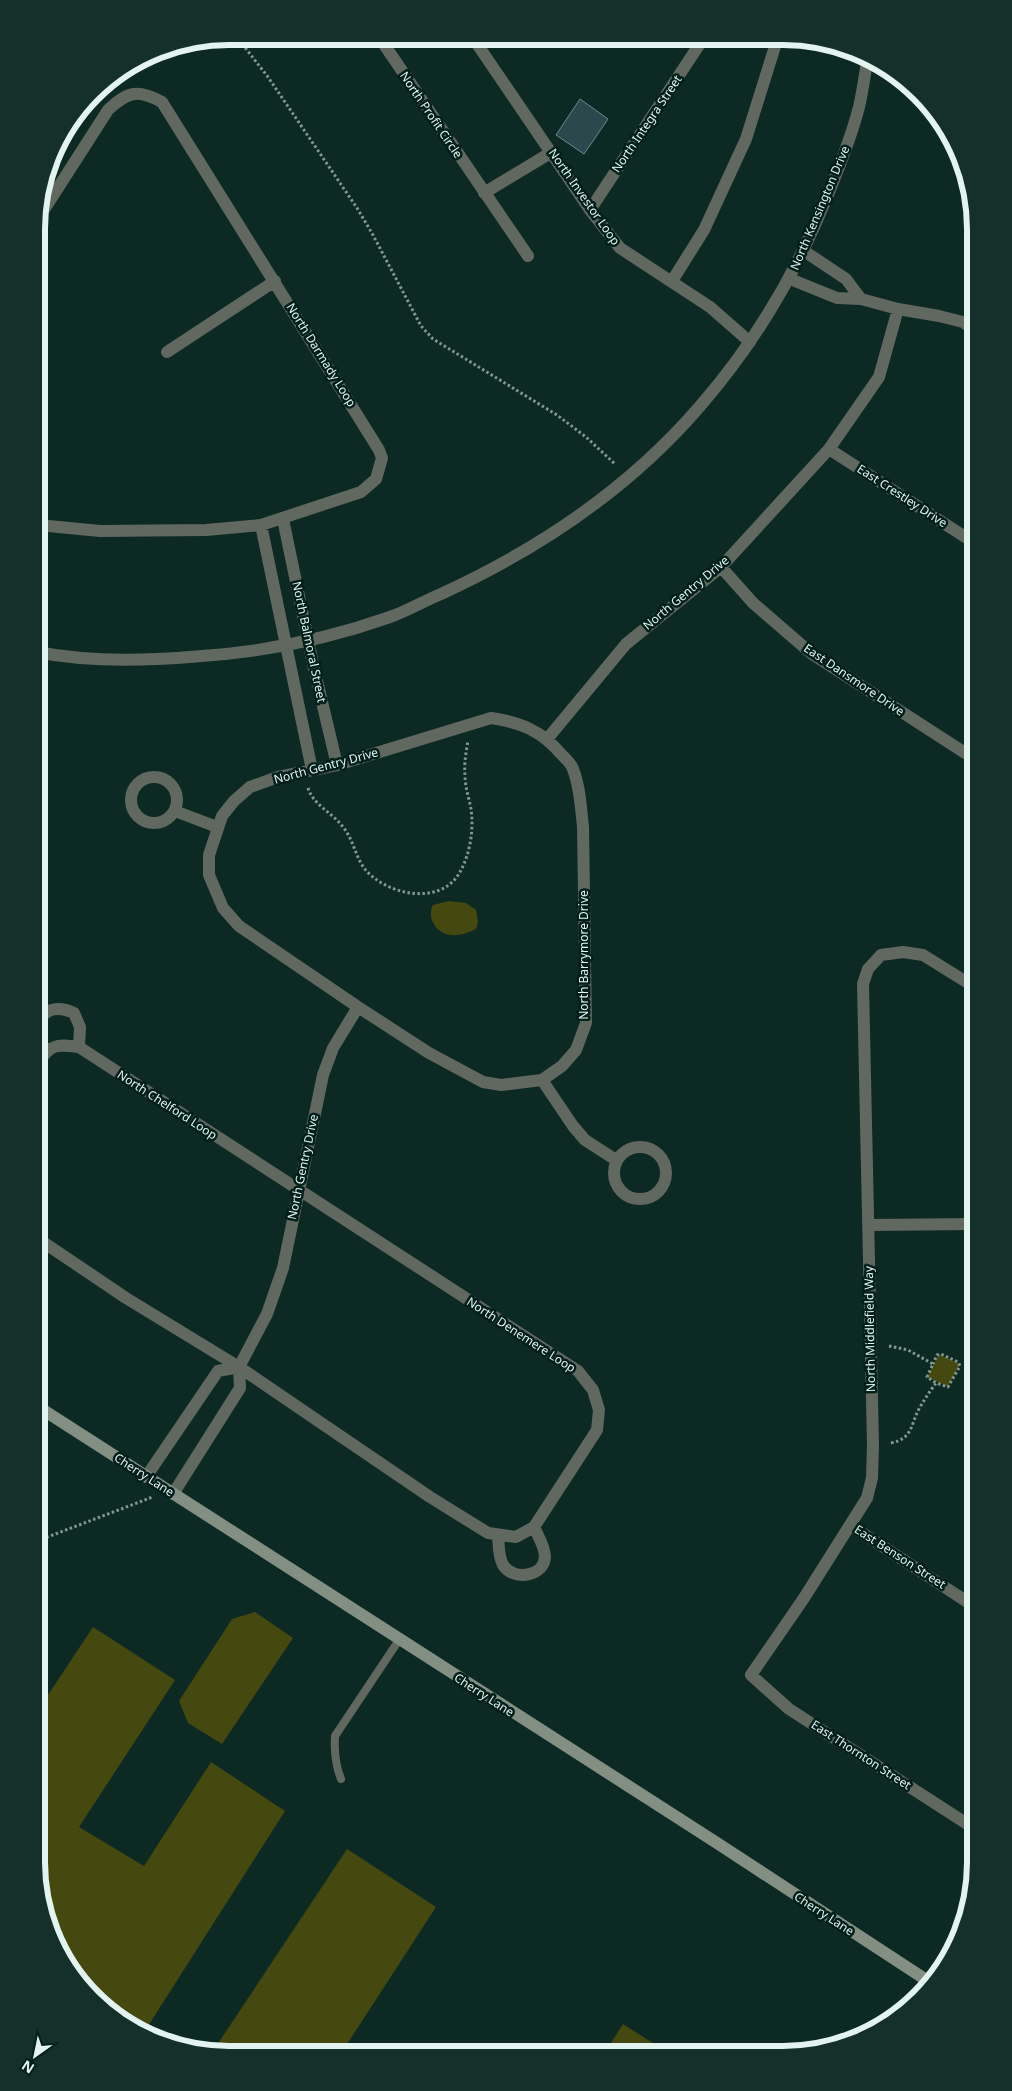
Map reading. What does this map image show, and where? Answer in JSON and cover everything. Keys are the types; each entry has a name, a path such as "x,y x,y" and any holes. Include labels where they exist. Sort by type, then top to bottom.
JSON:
{"main road":[{"name":"Cherry Lane","path":"45,1411 717,1843 925,1979"}],"street":[{"name":"North Profit Circle","path":"384,45 528,256"},
{"name":"North Investor Loop","path":"479,45 590,210 620,248 710,307 750,342"},
{"name":"North Integra Street","path":"590,210 699,45"},
{"path":"672,281 704,230 746,139 775,45"},
{"name":"North Kensington Drive","path":"45,653 141,660 232,655 286,646 391,617 484,574 565,526 658,450 702,405 750,342 790,279 804,251 843,156 860,105 866,65"},
{"name":"North Darmady Loop","path":"45,526 110,531 206,530 261,524 283,519 361,492 376,479 382,458 379,450 162,102 146,93 136,92 119,99 108,110 47,205"},
{"path":"484,192 552,152"},
{"path":"804,251 846,279 861,299"},
{"path":"790,279 837,298 861,299 898,309 918,311 947,318 967,325"},
{"path":"168,352 275,282"},
{"name":"North Gentry Drive","path":"173,1494 240,1388 239,1367 267,1314 283,1268 323,1075 333,1048 358,1007 239,926 223,908 209,875 209,855 222,816 234,801 250,787 278,777 337,765 491,718 513,721 548,738 626,644 721,566 829,449 879,377 898,309"},
{"name":"East Crestley Drive","path":"829,449 967,538"},
{"name":"North Balmoral Street","path":"283,519 308,640 337,765"},
{"name":"North Balmoral Street","path":"261,524 312,770"},
{"name":"East Dansmore Drive","path":"721,566 753,603 812,654 967,754"},
{"name":"North Barrymore Drive","path":"358,1007 429,1053 483,1082 501,1085 542,1080 562,1066 576,1050 586,1024 584,827 573,767 548,738"},
{"path":"175,811 217,827"},
{"name":"North Middlefield Way","path":"751,1674 799,1606 850,1524 866,1498 872,1478 869,1225 863,984 868,969 881,954 904,952 923,955 967,982"},
{"path":"45,1013 50,1009 60,1008 74,1013 80,1028 79,1047 59,1045 46,1051"},
{"name":"North Chelford Loop","path":"79,1047 298,1191"},
{"path":"542,1080 573,1126 585,1140 616,1160"},
{"path":"646,1147 661,1156 665,1164 665,1182 654,1195 637,1199 629,1196 616,1185 614,1168 616,1160 629,1148 646,1147"},
{"name":"North Denemere Loop","path":"298,1191 578,1372 593,1390 599,1410 597,1430 534,1528"},
{"path":"869,1225 967,1224"},
{"path":"45,1243 126,1298 239,1367 430,1497 488,1532 516,1537 534,1528 545,1557 542,1564 531,1574 519,1576 508,1572 500,1558 498,1534"},
{"path":"146,1477 218,1371 239,1367"},
{"name":"East Benson Street","path":"850,1524 967,1602"},
{"name":"East Thornton Street","path":"751,1674 789,1709 967,1824"}],"lane":[{"path":"341,1779 336,1767 335,1736 399,1640"}],"path":[{"path":"243,45 268,77 361,215 420,326 433,339 557,415 586,437 615,464"},
{"path":"308,788 314,800 337,819 345,829 364,868 374,878 401,891 430,893 451,884 460,874 470,844 471,811 464,776 468,741"},
{"path":"889,1346 908,1350 933,1364"},
{"path":"941,1354 960,1364 948,1388 936,1383 927,1377 938,1355 941,1354"},
{"path":"891,1444 903,1439 907,1435 918,1410 936,1383"},
{"path":"45,1538 150,1498 159,1485"}],"green space":[{"path":"449,901 466,903 476,910 478,922 476,929 454,935 441,932 437,928 431,915 433,905"},
{"path":"939,1354 960,1364 948,1387 927,1377"},
{"path":"255,1612 293,1638 222,1744 188,1723 179,1701 232,1619"},
{"path":"93,1627 175,1680 79,1827 144,1866 211,1762 285,1811 148,2027 117,2008 83,1974 64,1943 51,1909 45,1874 45,1699"},
{"path":"347,1849 436,1907 346,2046 216,2046"},
{"path":"623,2024 657,2046 609,2046"}],"building":[{"path":"580,99 608,119 584,154 556,135"}]}
